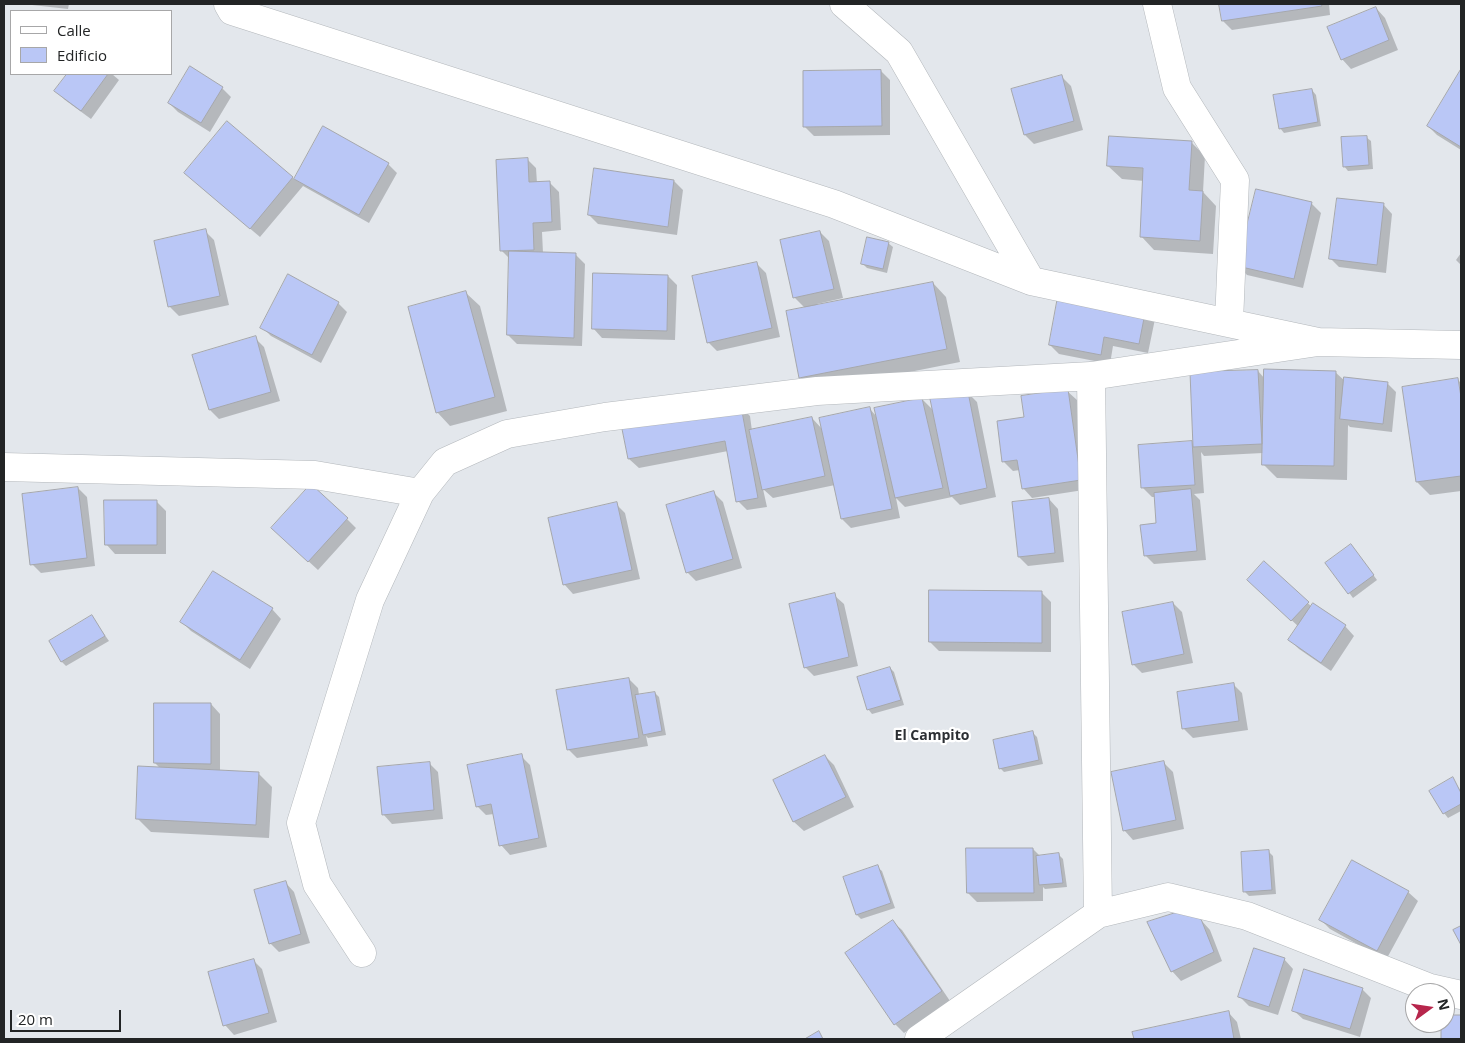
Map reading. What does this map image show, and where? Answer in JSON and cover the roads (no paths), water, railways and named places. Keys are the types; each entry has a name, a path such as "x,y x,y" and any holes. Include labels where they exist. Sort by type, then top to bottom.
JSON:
{"street":[{"path":"228,4 232,11 834,204 1032,281 1318,342"},
{"path":"844,4 899,52 1032,281"},
{"path":"1156,4 1177,88 1235,180 1229,322"},
{"path":"362,953 317,884 301,822 370,600 420,494 446,462 507,434 606,417 816,391 1090,376 1318,342 1461,345"},
{"path":"1090,376 1098,914"},
{"path":"4,467 315,475 420,494"},
{"path":"919,1039 1098,914 1168,897 1247,916 1430,988 1461,995"}],"district":[{"name":"El Campito","path":"932,736"}]}
